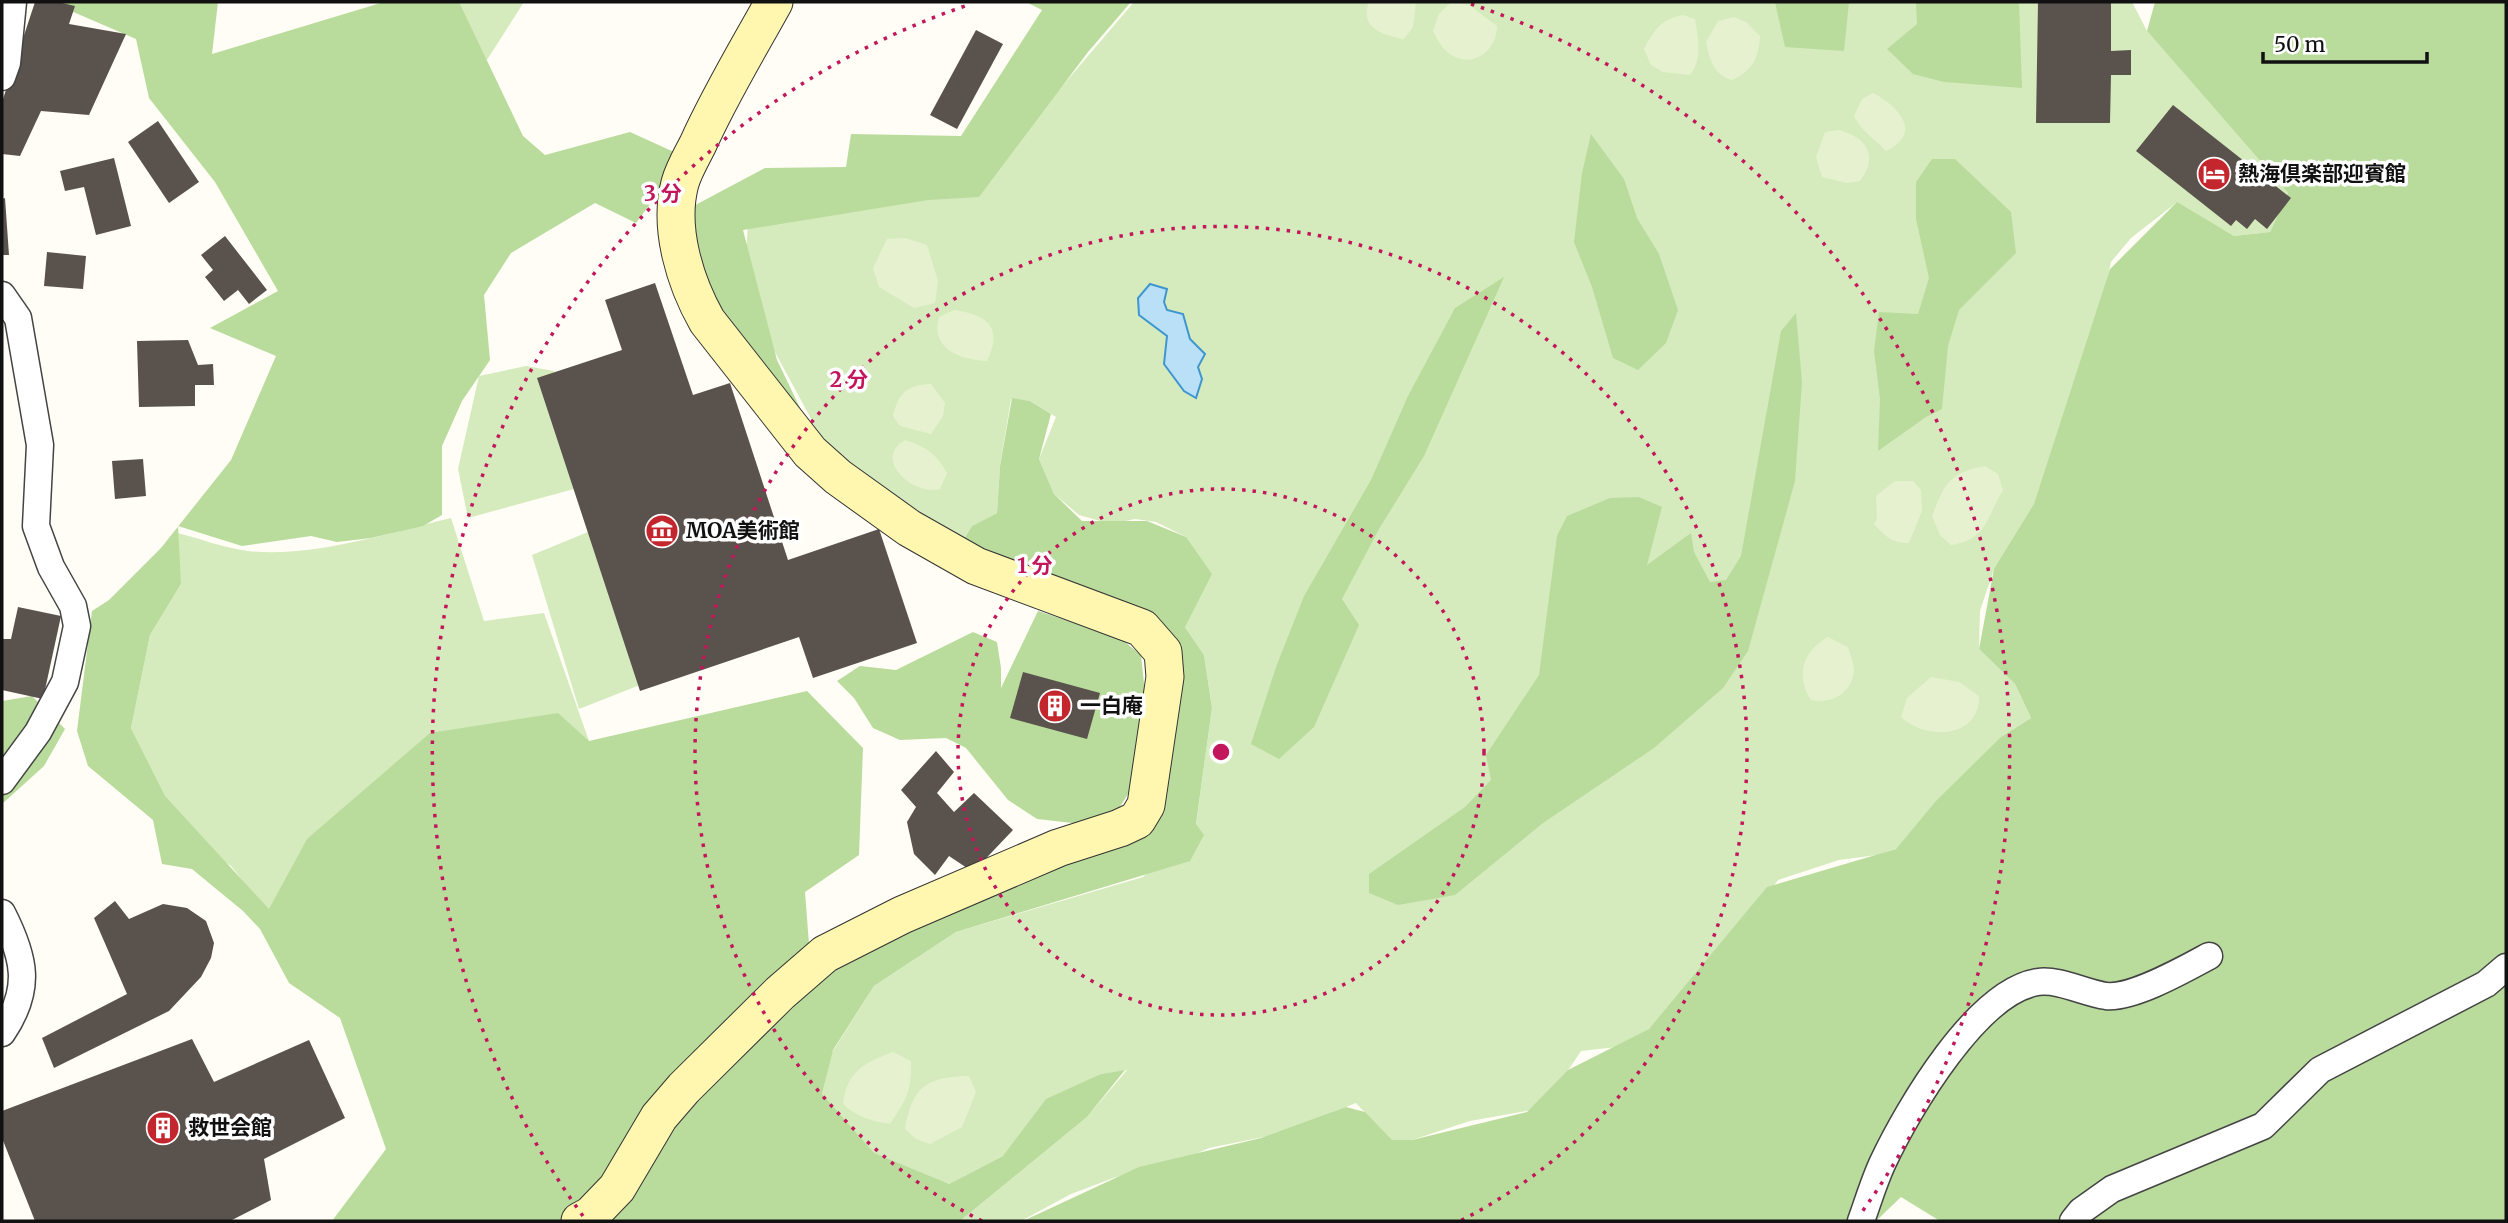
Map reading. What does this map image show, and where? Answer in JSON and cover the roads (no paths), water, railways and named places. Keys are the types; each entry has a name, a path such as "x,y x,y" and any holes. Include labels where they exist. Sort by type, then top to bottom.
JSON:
{"street":[{"path":"2,77 7,63 13,2"},
{"path":"580,1221 591,1215 617,1188 659,1117 684,1088 780,993 825,954 902,915 1022,863 1120,828 1137,820 1146,805 1165,677 1163,652 1142,628 976,566 909,528 838,477 810,452 708,321 694,298 685,271 676,222 680,183 709,120 774,2"},
{"path":"2,295 18,318 40,445 36,526 51,567 73,606 77,626 65,682 38,732 2,781"},
{"path":"2,913 17,943 24,985 13,1017 2,1033"},
{"path":"1861,1221 1891,1147 1934,1076 1989,1006 2021,986 2041,981 2108,996 2119,995 2176,974 2208,956"},
{"path":"2073,1221 2081,1211 2112,1189 2263,1126 2320,1070 2486,984 2506,967"}],"water":[{"path":"1150,284 1167,289 1164,302 1167,310 1183,314 1190,339 1205,354 1198,367 1202,379 1196,398 1184,391 1164,364 1167,336 1139,315 1138,298"}],"place":[{"name":"熱海倶楽部迎賓館","path":"2214,174"},
{"name":"MOA美術館","path":"662,531"},
{"name":"一白庵","path":"1055,706"},
{"name":"救世会館","path":"163,1128"}]}
